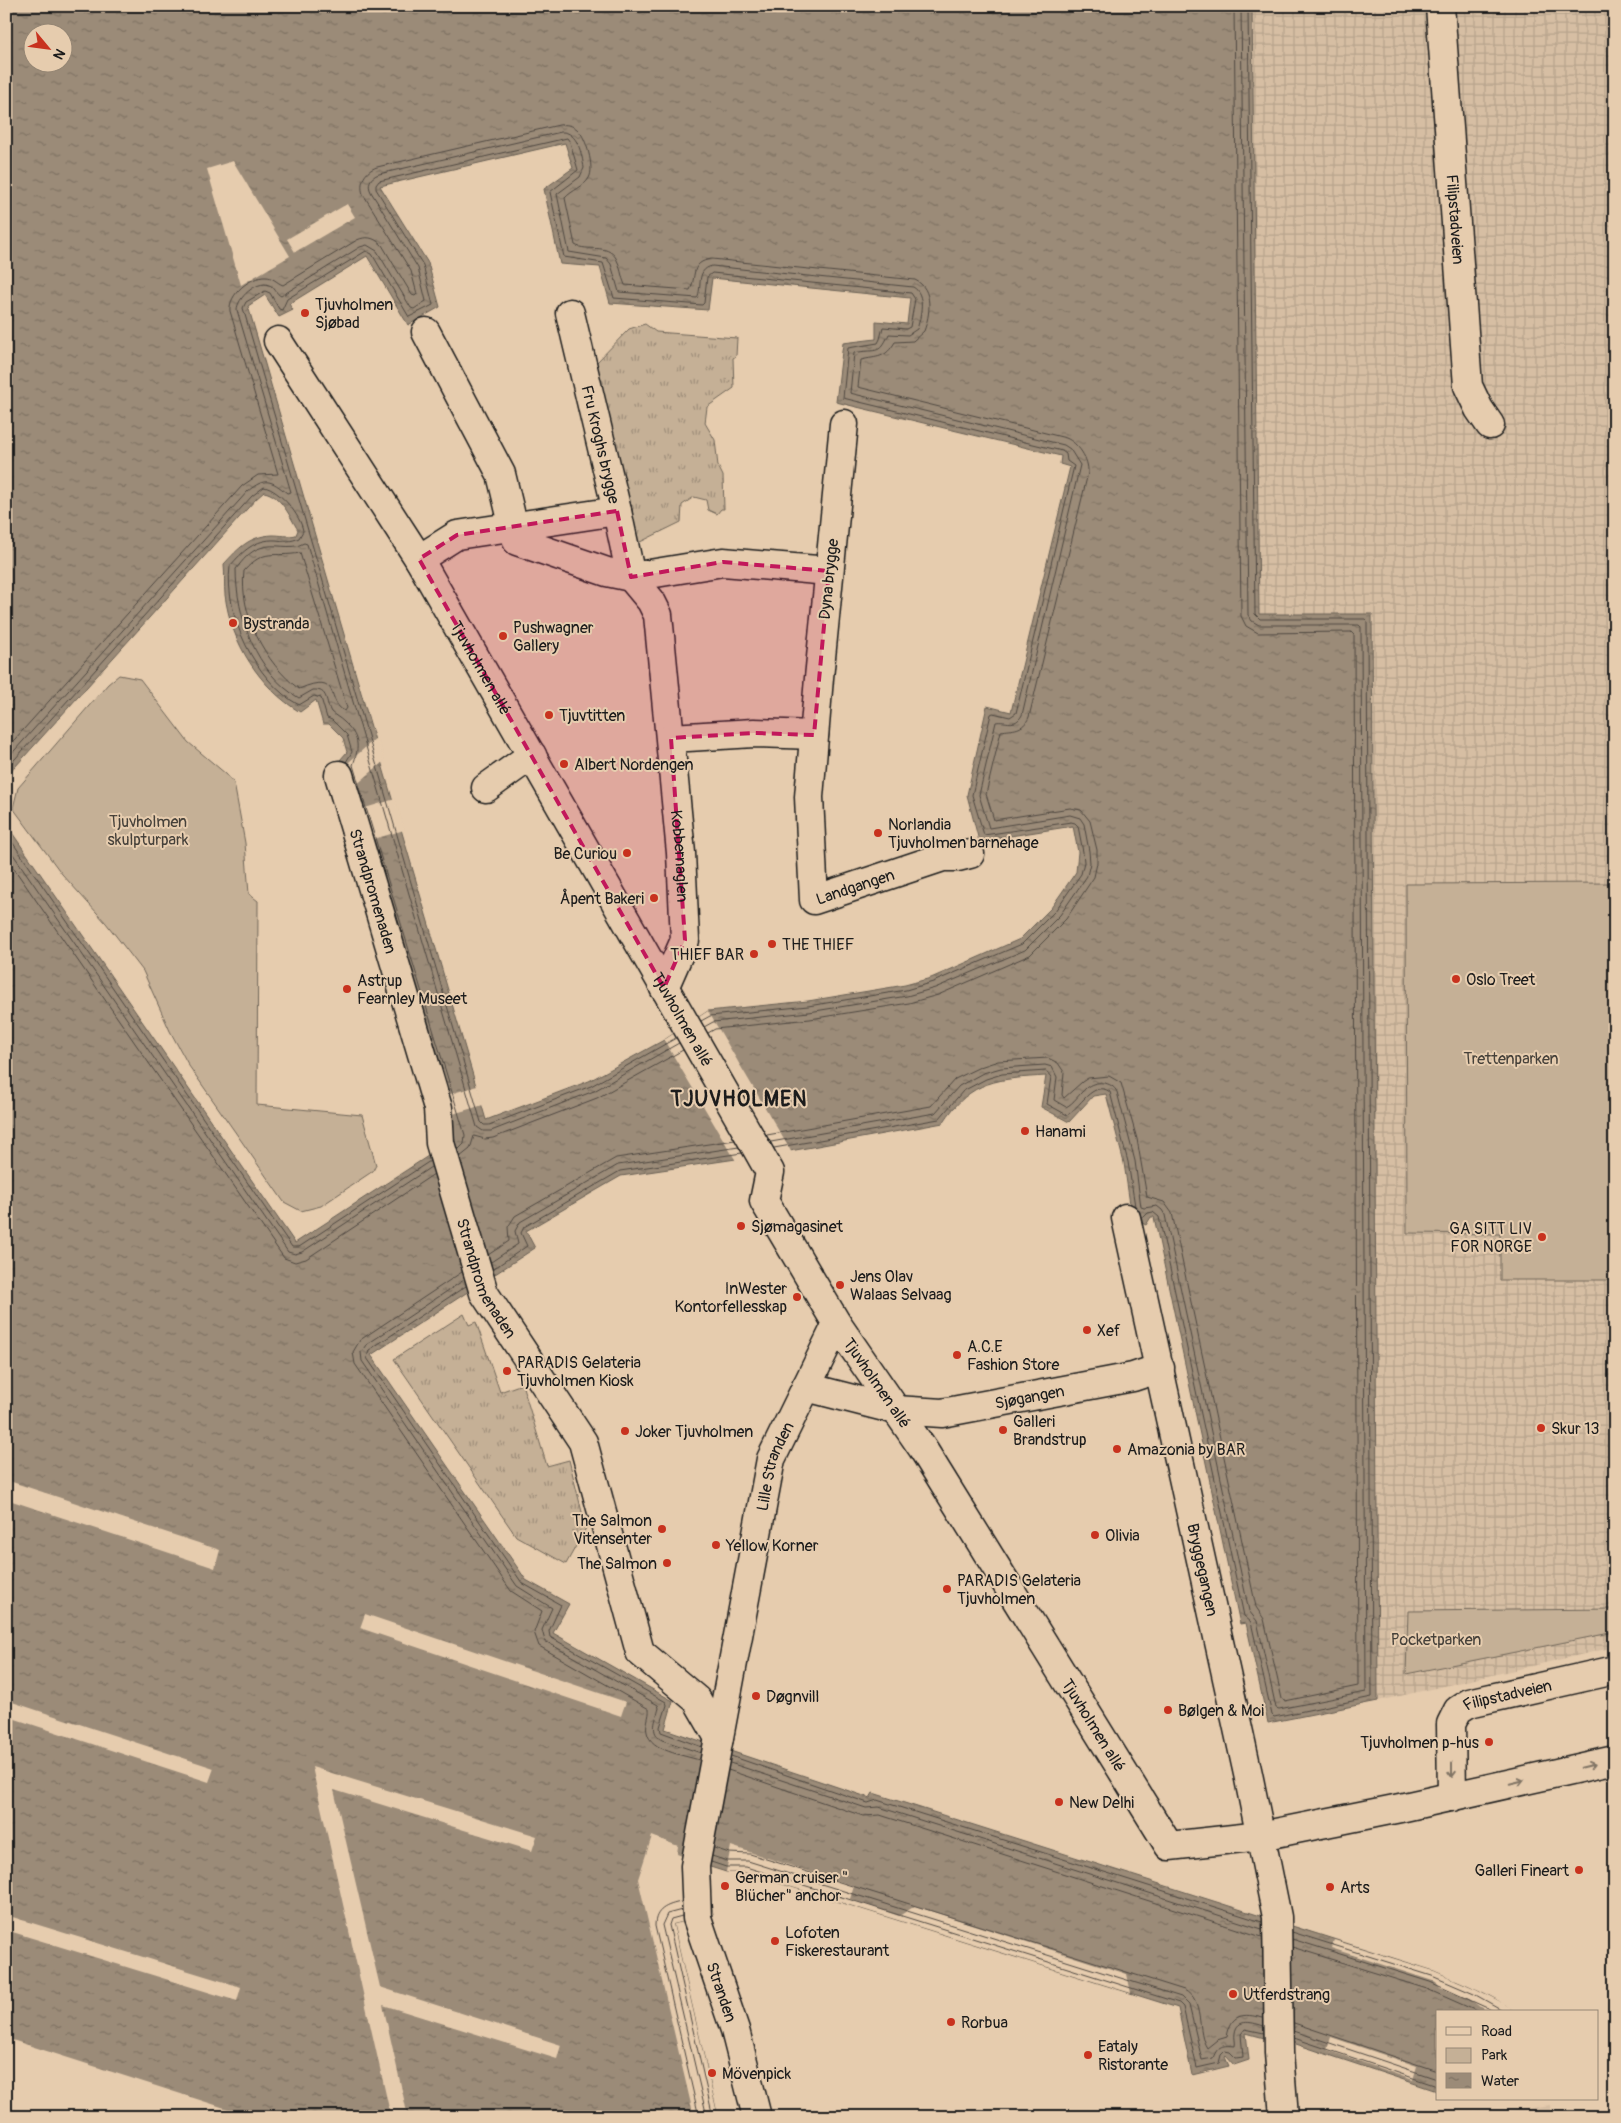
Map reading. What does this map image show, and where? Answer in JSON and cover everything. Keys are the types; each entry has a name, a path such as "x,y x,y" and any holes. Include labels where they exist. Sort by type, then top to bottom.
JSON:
{"street":[{"name":"Filipstadveien","path":"1440,6 1468,386 1490,425"},
{"name":"Fru Kroghs brygge","path":"570,313 631,577 651,601 658,615 670,730"},
{"path":"426,332 501,474 516,541 607,572 631,577 723,562 829,571"},
{"name":"Tjuvholmen allé","path":"278,341 419,559 770,1172 764,1201 837,1324 928,1457 1169,1846 1261,1836"},
{"name":"Dyna brygge","path":"814,735 844,424"},
{"path":"419,559 457,535 617,511"},
{"path":"670,730 814,735"},
{"name":"Kobbernaglen","path":"664,988 685,940 681,853 670,730"},
{"name":"Landgangen","path":"814,735 809,797 814,900 943,857 958,857 970,854"},
{"path":"486,788 532,755"},
{"name":"Strandpromenaden","path":"339,775 438,1108 440,1143 484,1293 582,1442 640,1652 697,1700 719,1738"},
{"name":"Bryggegangen","path":"1126,1218 1261,1836 1277,1922 1278,2038 1284,2117"},
{"name":"Lille Stranden","path":"695,1866 771,1459 837,1324"},
{"name":"Sjøgangen","path":"806,1387 896,1410 942,1413 1134,1377 1160,1368"},
{"name":"Filipstadveien","path":"1452,1796 1451,1724 1458,1710 1470,1703 1615,1670"},
{"path":"1261,1836 1615,1760"},
{"name":"Stranden","path":"695,1866 697,1918 735,2030 757,2117"}],"highlighted area":[{"path":"617,511 631,577 723,562 829,571 814,735 754,733 671,738 685,940 664,988 419,559 457,535"}],"shaded area":[{"path":"1252,6 1615,6 1615,1647 1378,1701 1372,614 1259,614"},
{"path":"1550,2105 1551,2117 1443,2117 1444,2112 1498,2113"}],"green space":[{"path":"645,324 656,332 737,338 736,356 733,358 734,388 707,407 705,423 715,440 718,466 723,476 724,509 721,509 717,514 708,510 706,500 694,497 682,505 681,522 636,544 595,364 629,329"},
{"name":"Tjuvholmen skulpturpark","path":"119,675 140,679 188,742 234,783 245,843 249,894 258,901 257,1105 362,1115 376,1165 373,1171 321,1206 301,1211 284,1202 189,1066 170,1031 143,971 106,923 62,874 13,808 18,788 108,684"},
{"name":"Trettenparken","path":"1615,883 1615,1280 1500,1280 1500,1234 1407,1233 1406,884"},
{"path":"464,1314 469,1325 476,1322 500,1392 522,1384 547,1466 569,1460 586,1528 566,1564 516,1536 394,1359"},
{"name":"Pocketparken","path":"1615,1609 1615,1632 1406,1674 1408,1611"}],"water":[{"path":"6,6 1252,6 1259,614 1372,614 1378,1701 1268,1723 1246,1623 1240,1624 1154,1217 1151,1217 1146,1225 1132,1218 1124,1163 1106,1094 1093,1096 1069,1122 1041,1107 1046,1076 1014,1078 987,1084 976,1090 954,1108 943,1123 790,1151 621,1176 526,1231 535,1248 371,1355 526,1580 569,1604 553,1633 673,1701 665,1729 870,1798 873,1793 1434,1971 1486,1994 1511,2010 1436,2010 1436,2091 1278,2038 1268,2039 1246,2033 1249,2060 1234,2065 1226,2056 1229,2066 1192,2075 1178,2008 744,1872 726,1872 704,1865 713,1914 673,1924 718,2117 6,2117 6,824 295,1243 454,1139 340,760 347,752 343,738 329,724 323,724 316,700 300,712 272,690 260,677 241,647 228,613 225,595 224,564 251,540 273,535 296,535 298,530 280,502 275,497 264,492 6,777","holes":["565,143 573,168 544,189 560,264 600,267 610,303 708,310 712,278 910,298 907,324 876,321 876,339 843,343 836,402 1061,456 1060,464 1070,467 1011,712 987,706 967,795 979,841 1073,826 1078,852 1076,872 1051,908 1020,939 931,978 905,985 808,1001 708,1011 664,1040 589,1081 486,1120 248,306 265,295 279,317 293,310 289,304 367,256 408,325 440,307 428,263 380,186"]}],"pier":[{"path":"233,161 290,256 241,285 207,169"},
{"path":"347,204 355,217 295,252 287,239"},
{"path":"377,737 384,761 347,793 340,770"},
{"path":"395,799 404,830 364,842 355,811"},
{"path":"708,1011 792,1153 736,1161 664,1040"},
{"path":"477,1086 483,1105 446,1116 440,1097"},
{"path":"6,1480 220,1550 215,1568 6,1499"},
{"path":"365,1614 626,1702 621,1716 360,1628"},
{"path":"6,1700 214,1768 209,1782 6,1716"},
{"path":"312,1767 537,1836 532,1851 334,1790 380,1987 561,2045 557,2059 383,2005 408,2117 391,2117"},
{"path":"652,1836 678,1846 677,1854 705,1870 713,1914 673,1924 718,2117 694,2117 638,1879"},
{"path":"731,1846 854,1886 850,1899 899,1916 915,1906 1127,1974 1131,1993 744,1872 726,1872"},
{"path":"6,1915 241,1987 237,2001 6,1930"},
{"path":"1334,1940 1434,1971 1476,1989 1503,2003 1512,2010 1484,2010 1469,1999 1440,1988 1436,1982 1331,1948"},
{"path":"1331,2037 1417,2066 1413,2080 1327,2050"},
{"path":"6,2038 253,2117 19,2117 6,2113"}],"place":[{"name":"Tjuvholmen Sjøbad","path":"305,313"},
{"name":"Bystranda","path":"233,623"},
{"name":"Pushwagner Gallery","path":"503,636"},
{"name":"Tjuvtitten","path":"549,715"},
{"name":"Albert Nordengen","path":"564,764"},
{"name":"Norlandia Tjuvholmen barnehage","path":"878,833"},
{"name":"Be Curiou","path":"627,853"},
{"name":"Åpent Bakeri","path":"654,898"},
{"name":"THE THIEF","path":"772,944"},
{"name":"THIEF BAR","path":"754,954"},
{"name":"Oslo Treet","path":"1456,979"},
{"name":"Astrup Fearnley Museet","path":"347,989"},
{"name":"Hanami","path":"1025,1131"},
{"name":"Sjømagasinet","path":"741,1226"},
{"name":"GA SITT LIV FOR NORGE","path":"1542,1237"},
{"name":"Jens Olav Walaas Selvaag","path":"840,1285"},
{"name":"InWester Kontorfellesskap","path":"797,1297"},
{"name":"Xef","path":"1087,1330"},
{"name":"A.C.E Fashion Store","path":"957,1355"},
{"name":"PARADIS Gelateria Tjuvholmen Kiosk","path":"507,1371"},
{"name":"Skur 13","path":"1541,1428"},
{"name":"Galleri Brandstrup","path":"1003,1430"},
{"name":"Joker Tjuvholmen","path":"625,1431"},
{"name":"Amazonia by BAR","path":"1117,1449"},
{"name":"The Salmon Vitensenter","path":"662,1529"},
{"name":"Olivia","path":"1095,1535"},
{"name":"Yellow Korner","path":"716,1545"},
{"name":"The Salmon","path":"667,1563"},
{"name":"PARADIS Gelateria Tjuvholmen","path":"947,1589"},
{"name":"Døgnvill","path":"756,1696"},
{"name":"Bølgen & Moi","path":"1168,1710"},
{"name":"Tjuvholmen p-hus","path":"1489,1742"},
{"name":"New Delhi","path":"1059,1802"},
{"name":"Galleri Fineart","path":"1579,1870"},
{"name":"German cruiser \" Blücher\" anchor","path":"725,1886"},
{"name":"Arts","path":"1330,1887"},
{"name":"Lofoten Fiskerestaurant","path":"775,1941"},
{"name":"Utferdstrang","path":"1233,1994"},
{"name":"Rorbua","path":"951,2022"},
{"name":"Eataly Ristorante","path":"1088,2055"},
{"name":"Mövenpick","path":"712,2073"}],"district":[{"name":"TJUVHOLMEN","path":"739,1099"}]}
